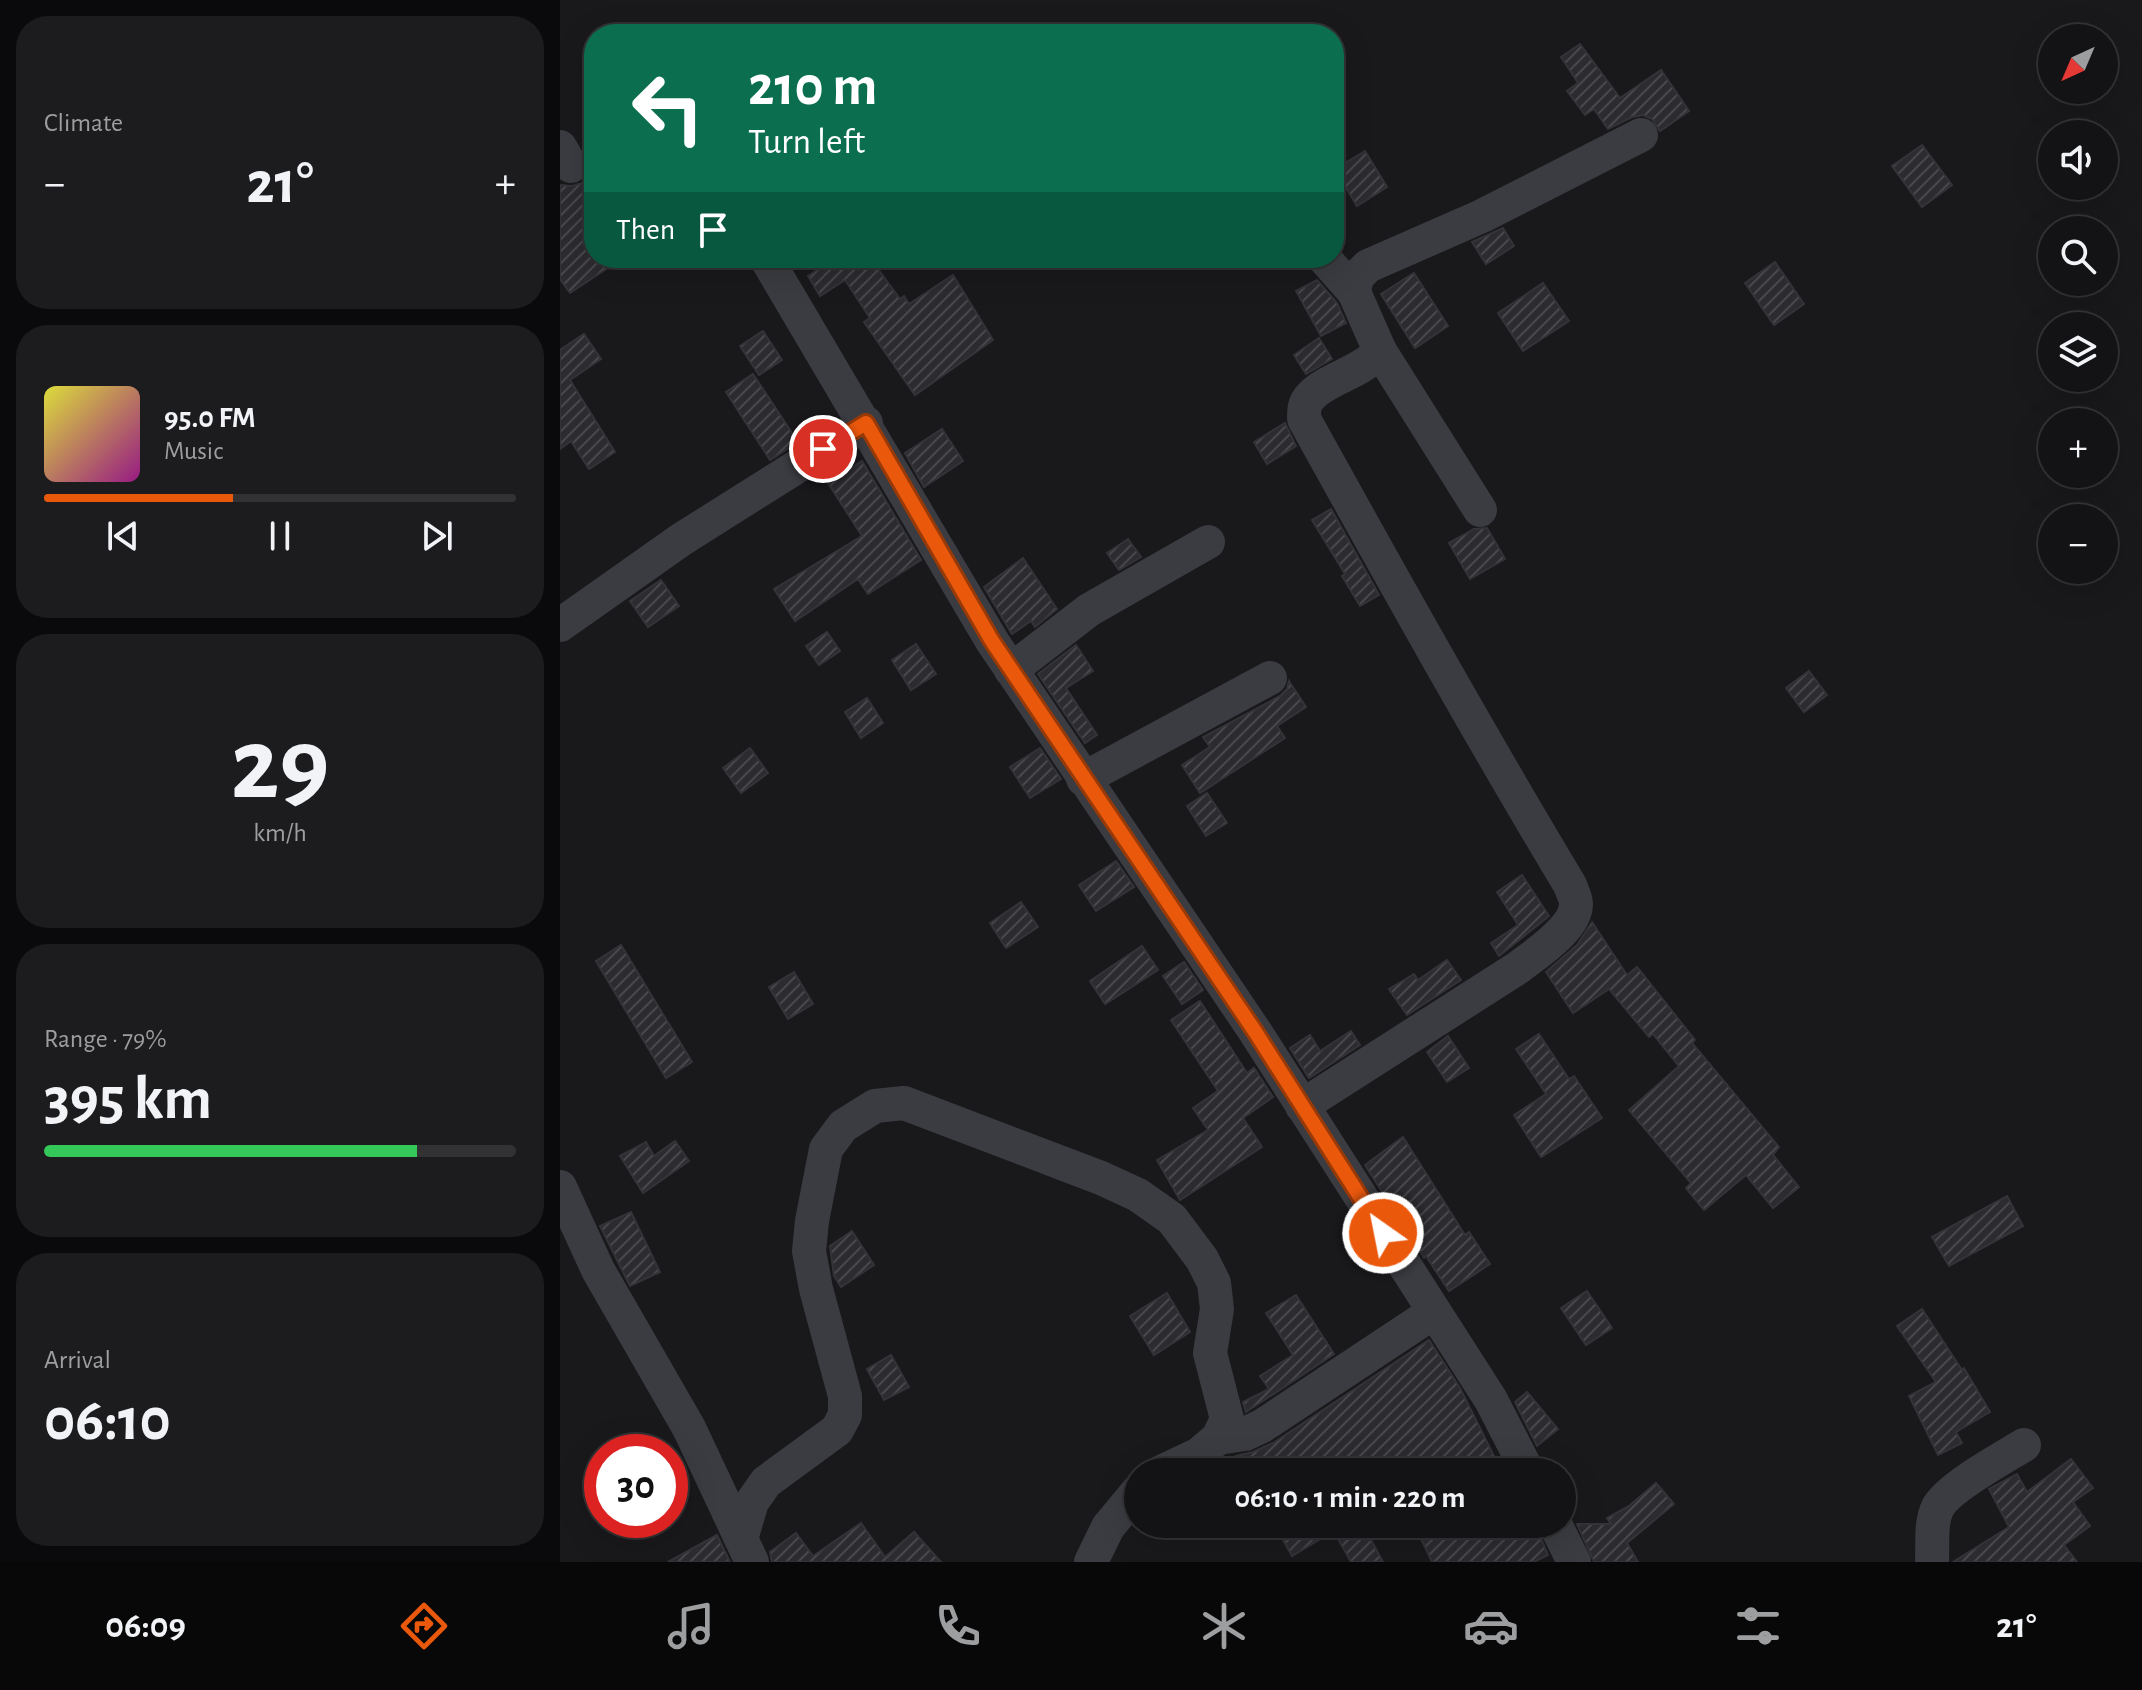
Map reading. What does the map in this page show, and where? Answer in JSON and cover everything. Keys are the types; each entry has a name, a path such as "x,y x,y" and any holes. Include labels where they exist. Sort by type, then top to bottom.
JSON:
{"street":[{"path":"1354,292 1357,277 1368,266 1482,216 1641,135"},
{"path":"772,268 1011,670 1256,1033 1491,1400 1521,1458"},
{"path":"1333,268 1354,292 1380,351 1480,510"},
{"path":"1302,1106 1519,967 1553,941 1574,916 1577,901 1304,419 1304,406 1311,395 1371,361 1380,351"},
{"path":"560,625 682,539 866,423"},
{"path":"1011,670 1089,610 1208,542"},
{"path":"1083,779 1270,678"},
{"path":"746,1551 752,1502 766,1482 837,1430 845,1415 845,1396 809,1251 826,1149 843,1126 875,1106 904,1103 947,1119 1101,1178 1138,1195 1172,1219 1202,1259 1214,1283 1217,1309 1210,1353 1227,1419 1218,1438 1191,1458"},
{"path":"560,1187 603,1280 695,1440 746,1551"},
{"path":"1218,1438 1245,1434 1262,1426 1434,1312"},
{"path":"1932,1562 1932,1528 1938,1507 1950,1493 2024,1445"},
{"path":"1091,1562 1108,1527 1124,1508"},
{"path":"1562,1538 1574,1562"}],"building":[{"path":"1580,44 1620,98 1661,70 1689,111 1660,131 1652,119 1643,115 1608,129 1594,109 1585,115 1567,91 1578,83 1561,57"},
{"path":"1922,145 1952,185 1922,207 1892,166"},
{"path":"1365,151 1387,187 1357,206 1344,184 1344,164"},
{"path":"584,181 584,268 608,268 570,293 560,279 560,185"},
{"path":"1503,228 1514,246 1486,264 1472,242"},
{"path":"1775,262 1804,304 1774,325 1745,283"},
{"path":"820,268 877,268 900,299 904,296 909,304 953,275 993,340 915,395 864,322 870,318 845,280 820,296 808,276"},
{"path":"1414,273 1448,326 1415,348 1381,294"},
{"path":"1317,280 1337,303 1346,323 1321,336 1296,291"},
{"path":"1543,283 1569,321 1523,351 1498,313"},
{"path":"763,331 782,360 759,375 740,346"},
{"path":"584,334 601,359 570,380 615,452 589,469 571,441 560,449 560,350"},
{"path":"1319,338 1332,359 1306,374 1294,355"},
{"path":"753,374 798,442 770,460 726,392"},
{"path":"1285,423 1296,446 1267,464 1254,442"},
{"path":"942,429 963,461 924,487 905,453"},
{"path":"862,461 921,560 868,594 858,579 795,621 774,589 862,536 828,483"},
{"path":"1331,509 1379,595 1360,606 1342,576 1345,574 1312,520"},
{"path":"1487,528 1505,559 1470,579 1449,543 1474,529"},
{"path":"1128,539 1141,557 1119,570 1107,553"},
{"path":"1023,558 1057,609 1035,627 1031,621 1012,634 984,587"},
{"path":"661,580 679,606 648,627 630,601"},
{"path":"827,632 840,651 819,665 806,646"},
{"path":"916,644 936,674 911,690 892,660"},
{"path":"1076,645 1093,671 1066,688 1097,735 1085,743 1038,674"},
{"path":"1809,671 1827,695 1804,712 1786,688"},
{"path":"1289,681 1306,707 1277,726 1285,738 1200,793 1182,765 1210,747 1203,737 1280,696 1287,689"},
{"path":"867,698 883,723 861,738 845,712"},
{"path":"750,748 768,773 741,793 723,768"},
{"path":"1040,748 1061,779 1030,798 1010,767"},
{"path":"1207,793 1227,823 1206,836 1187,806"},
{"path":"1116,861 1134,887 1096,911 1079,885"},
{"path":"1522,875 1549,916 1499,956 1491,943 1518,925 1497,892"},
{"path":"1021,902 1038,927 1006,948 990,923"},
{"path":"1592,922 1627,975 1637,967 1695,1040 1692,1043 1779,1147 1773,1155 1799,1187 1773,1208 1746,1175 1704,1210 1686,1188 1691,1183 1629,1110 1679,1066 1653,1034 1649,1037 1609,989 1573,1013 1546,972 1577,945"},
{"path":"621,945 692,1062 666,1078 596,961"},
{"path":"1142,946 1158,970 1105,1004 1090,981"},
{"path":"1447,960 1461,980 1407,1015 1389,989 1414,974 1418,980"},
{"path":"1184,962 1203,990 1182,1004 1163,976"},
{"path":"794,972 813,1004 788,1019 769,987"},
{"path":"1200,1001 1247,1073 1254,1068 1273,1097 1243,1118 1262,1147 1180,1200 1157,1160 1208,1130 1193,1108 1218,1091 1171,1020"},
{"path":"1351,1031 1360,1045 1309,1078 1290,1048 1310,1035 1320,1051"},
{"path":"1539,1034 1569,1079 1574,1076 1602,1118 1541,1157 1514,1115 1546,1094 1516,1049"},
{"path":"1448,1036 1469,1068 1447,1082 1427,1052"},
{"path":"1403,1137 1465,1235 1469,1232 1490,1264 1449,1291 1426,1256 1424,1258 1365,1165"},
{"path":"675,1141 689,1161 643,1193 620,1156 646,1142 654,1156"},
{"path":"2007,1196 2023,1226 1949,1266 1932,1237"},
{"path":"631,1212 660,1272 630,1286 600,1226"},
{"path":"852,1231 874,1265 841,1287 834,1276 830,1246"},
{"path":"1587,1291 1612,1328 1586,1345 1561,1308"},
{"path":"1167,1293 1190,1332 1154,1355 1130,1316"},
{"path":"1296,1295 1334,1354 1246,1412 1243,1402 1269,1389 1260,1376 1293,1355 1266,1313"},
{"path":"1922,1309 1962,1370 1964,1368 1990,1412 1956,1432 1962,1443 1938,1455 1909,1396 1936,1382 1897,1326"},
{"path":"1429,1340 1460,1388 1495,1458 1236,1456 1273,1443"},
{"path":"891,1355 909,1387 884,1400 867,1369"},
{"path":"1527,1392 1558,1429 1537,1446 1515,1402"},
{"path":"2071,1459 2093,1488 2073,1502 2090,1526 2064,1545 2077,1562 1953,1562 2009,1527 1989,1489 2017,1474 2027,1492"},
{"path":"1656,1483 1674,1504 1627,1543 1638,1562 1594,1562 1577,1524 1611,1524 1607,1518 1629,1506"},
{"path":"861,1523 885,1557 914,1532 941,1562 772,1562 770,1552 796,1533 813,1556"},
{"path":"717,1535 730,1562 668,1562"},
{"path":"1282,1538 1322,1538 1292,1556"},
{"path":"1370,1538 1383,1562 1351,1562 1338,1539"},
{"path":"1421,1538 1541,1538 1548,1555 1534,1562 1432,1562"}],"route":[{"path":"823,449 866,423 992,641 1256,1033 1383,1233"}]}
